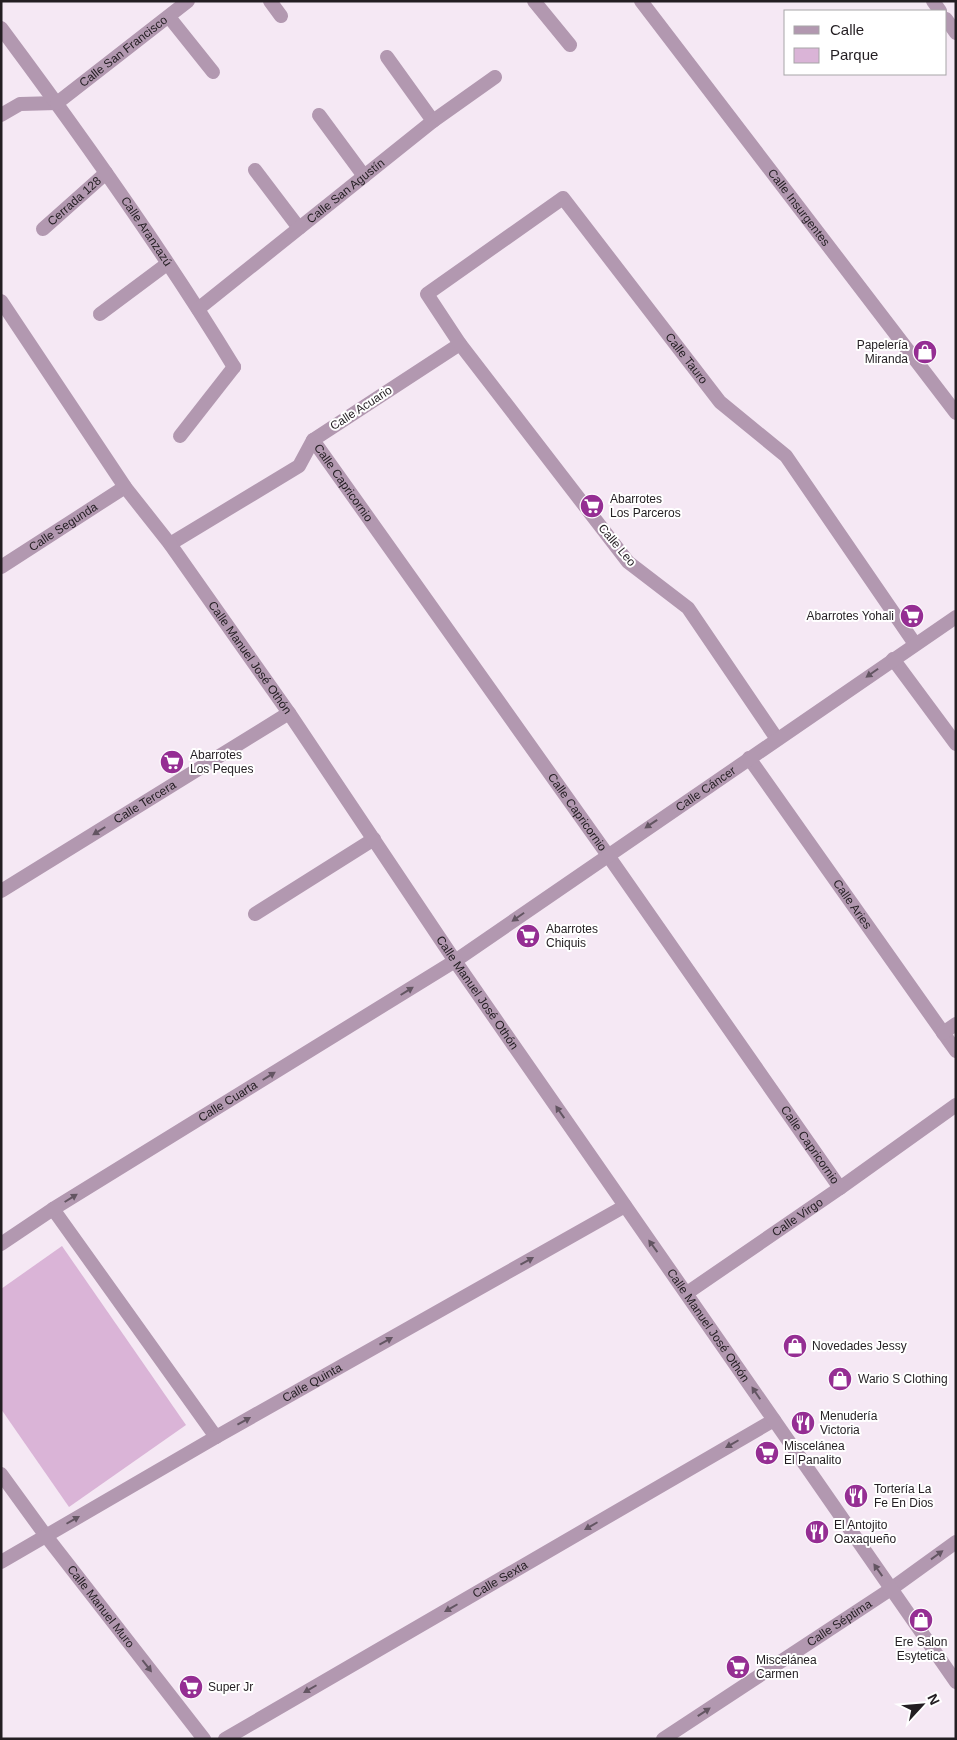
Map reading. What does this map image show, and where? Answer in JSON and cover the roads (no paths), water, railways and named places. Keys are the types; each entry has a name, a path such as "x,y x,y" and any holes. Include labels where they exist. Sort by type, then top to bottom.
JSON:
{"street":[{"name":"Calle San Francisco","path":"57,103 188,1"},
{"path":"270,1 281,16"},
{"path":"534,1 570,45"},
{"name":"Calle Insurgentes","path":"641,1 956,413"},
{"path":"168,17 213,72"},
{"path":"947,20 956,33"},
{"name":"Calle Aranzazú","path":"1,28 57,103 106,174 198,309 234,367 180,436"},
{"path":"386,57 433,121"},
{"name":"Calle San Agustín","path":"198,309 433,121 495,77"},
{"path":"1,115 20,104 57,103"},
{"path":"319,115 364,176"},
{"path":"255,170 299,228"},
{"name":"Cerrada 128","path":"43,229 106,174"},
{"name":"Calle Tauro","path":"427,294 563,198 720,402 786,456 915,644"},
{"path":"100,314 167,264"},
{"name":"Calle Leo","path":"427,294 460,344 628,562 688,608 776,739"},
{"name":"Calle Manuel José Othón","path":"1,302 125,487 170,544 289,713 455,961 956,1682"},
{"name":"Calle Acuario","path":"170,544 299,466 313,440 460,344"},
{"name":"Calle Capricornio","path":"313,440 608,854 840,1188"},
{"name":"Calle Segunda","path":"1,567 125,487"},
{"name":"Calle Cáncer","path":"455,961 608,854 956,617"},
{"path":"893,659 956,744"},
{"name":"Calle Tercera","path":"1,891 289,713"},
{"name":"Calle Aries","path":"749,758 956,1051"},
{"path":"254,914 374,839"},
{"name":"Calle Cuarta","path":"1,1244 455,961"},
{"path":"943,1033 956,1024"},
{"name":"Calle Virgo","path":"687,1293 840,1188 956,1105"},
{"name":"Calle Quinta","path":"1,1562 216,1437 625,1206"},
{"path":"53,1210 216,1437"},
{"name":"Calle Sexta","path":"225,1739 774,1420"},
{"name":"Calle Manuel Muro","path":"1,1474 46,1536 204,1739"},
{"name":"Calle Séptima","path":"663,1739 891,1589 956,1542"}],"place":[{"name":"Papelería Miranda","path":"925,352"},
{"name":"Abarrotes Los Parceros","path":"592,506"},
{"name":"Abarrotes Yohali","path":"912,616"},
{"name":"Abarrotes Los Peques","path":"172,762"},
{"name":"Abarrotes Chiquis","path":"528,936"},
{"name":"Novedades Jessy","path":"795,1346"},
{"name":"Wario S Clothing","path":"840,1379"},
{"name":"Menudería Victoria","path":"803,1423"},
{"name":"Miscelánea El Panalito","path":"767,1453"},
{"name":"Tortería La Fe En Dios","path":"856,1496"},
{"name":"El Antojito Oaxaqueño","path":"817,1532"},
{"name":"Ere Salon Esytetica","path":"921,1620"},
{"name":"Miscelánea Carmen","path":"738,1667"},
{"name":"Super Jr","path":"191,1687"}]}
